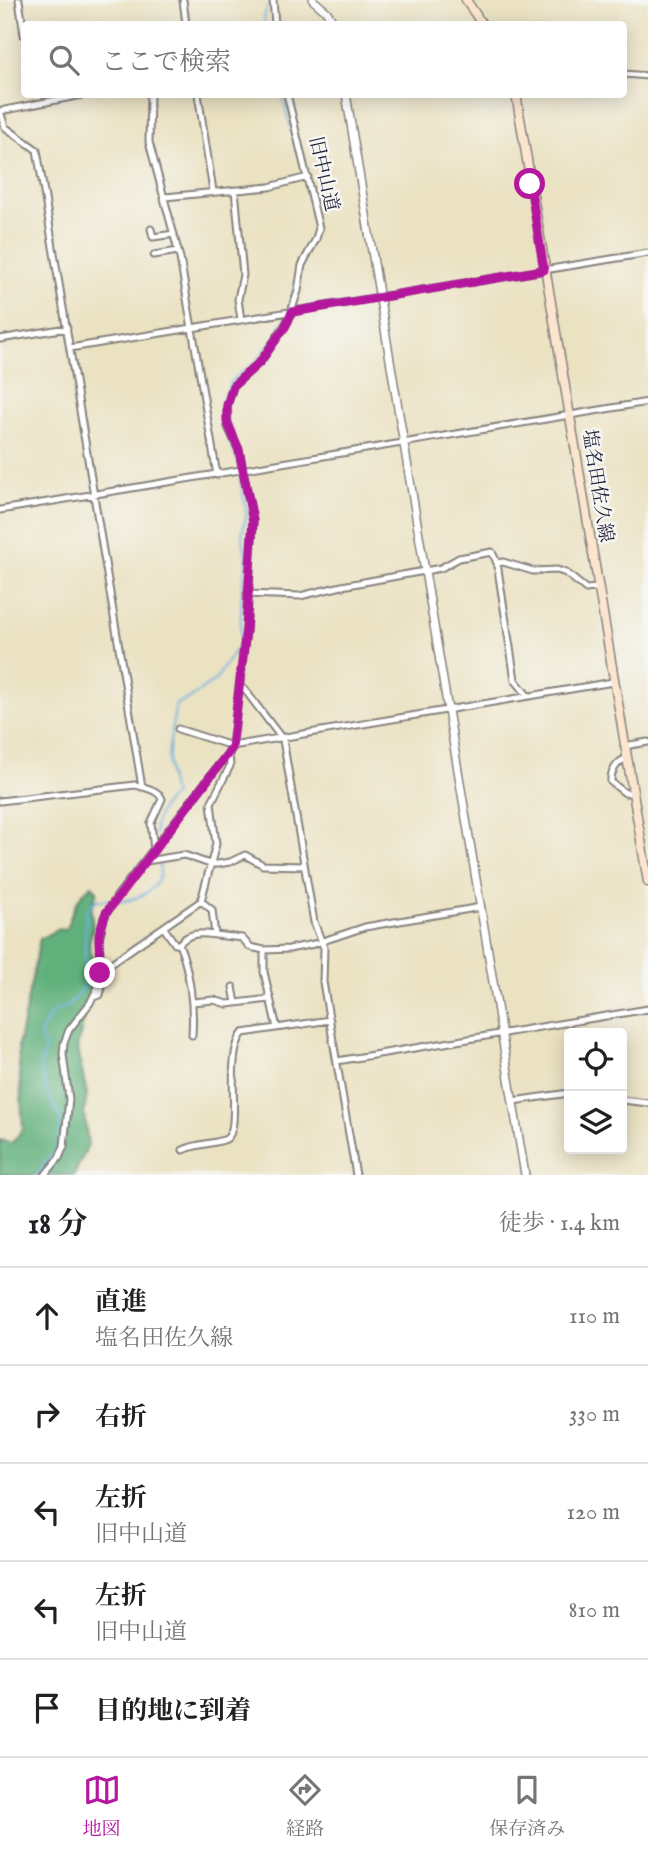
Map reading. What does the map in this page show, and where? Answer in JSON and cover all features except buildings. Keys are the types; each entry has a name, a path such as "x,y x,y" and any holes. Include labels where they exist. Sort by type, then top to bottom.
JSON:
{"main road":[{"path":"466,0 480,21"},
{"name":"塩名田佐久線","path":"517,98 648,883"}],"street":[{"path":"19,0 22,21"},
{"path":"183,0 186,21"},
{"path":"273,0 275,21"},
{"path":"313,0 327,12 332,21"},
{"path":"627,74 648,76"},
{"path":"34,98 35,104"},
{"path":"66,98 0,111 5,127 37,149 142,787"},
{"path":"150,98 149,142 178,251 216,475"},
{"path":"199,98 213,191"},
{"name":"旧中山道","path":"45,1175 59,1158 65,1141 69,1099 63,1062 64,1044 69,1030 93,997 100,973 99,939 104,917 117,896 231,749 246,630 253,513 239,450 227,421 227,406 231,391 240,378 260,362 285,327 298,291 300,271 319,228 288,98"},
{"path":"347,98 525,1175"},
{"path":"164,197 269,187 308,177"},
{"path":"235,190 243,275 238,299 241,320"},
{"path":"151,229 153,237 174,234"},
{"path":"153,256 178,251"},
{"path":"70,348 648,253"},
{"path":"0,339 67,328"},
{"path":"0,510 648,402"},
{"path":"247,594 300,596 441,568 459,558 494,554 515,680 528,696"},
{"path":"497,563 503,562 533,571 556,570 566,573 586,589 597,588"},
{"path":"178,729 231,749 281,737 613,682"},
{"path":"240,687 281,737 314,922 323,940 323,974 356,1175"},
{"path":"624,746 648,742"},
{"path":"93,997 100,995 108,966 201,901 215,851 216,837 211,803 230,766 231,749"},
{"path":"626,759 612,772 611,782 625,793 632,793"},
{"path":"0,801 135,785 142,787 162,796 151,822 154,850"},
{"path":"146,861 190,855 210,864 230,862 245,855 263,865 304,866"},
{"path":"201,901 212,910 215,935"},
{"path":"179,944 198,933 242,938 248,946 264,950 304,947 376,925 481,907"},
{"path":"164,928 175,944 179,944"},
{"path":"179,944 192,1002 192,1035"},
{"path":"264,950 264,972 277,1028"},
{"path":"233,987 236,1003"},
{"path":"192,1002 214,1000 227,1004 270,999"},
{"path":"337,1062 648,1009"},
{"path":"183,1150 230,1135 234,1122 232,1075 238,1039 247,1031 330,1020"},
{"path":"513,1101 564,1094"},
{"path":"627,1101 648,1103"}],"green space":[{"path":"92,885 97,891 91,910 93,929 89,943 96,975 77,1049 87,1094 84,1113 88,1145 74,1175 0,1175 0,1140 12,1143 23,1129 18,1047 40,939 56,930 66,929 79,899"}],"waterway":[{"path":"265,21 268,6"},
{"path":"283,98 295,145"},
{"path":"288,310 301,260 308,245"},
{"path":"278,331 286,316"},
{"path":"238,463 223,424 222,402 235,377 255,363 273,338"},
{"path":"155,834 160,812 174,795 168,762 176,704 191,698 216,679 240,643 242,586 247,560 242,534 247,513 240,480"},
{"path":"118,901 134,899 155,885 159,878 158,862"},
{"path":"37,1175 57,1147 61,1117 49,1097 40,1068 45,1049 41,1032 49,1017 55,1011 67,1007 84,988 86,912 96,900 110,900"}],"route":[{"path":"100,973 99,934 106,913 232,746 246,630 253,536 253,513 239,450 230,432 226,414 233,386 260,362 285,327 292,312 544,270 530,184"}]}
